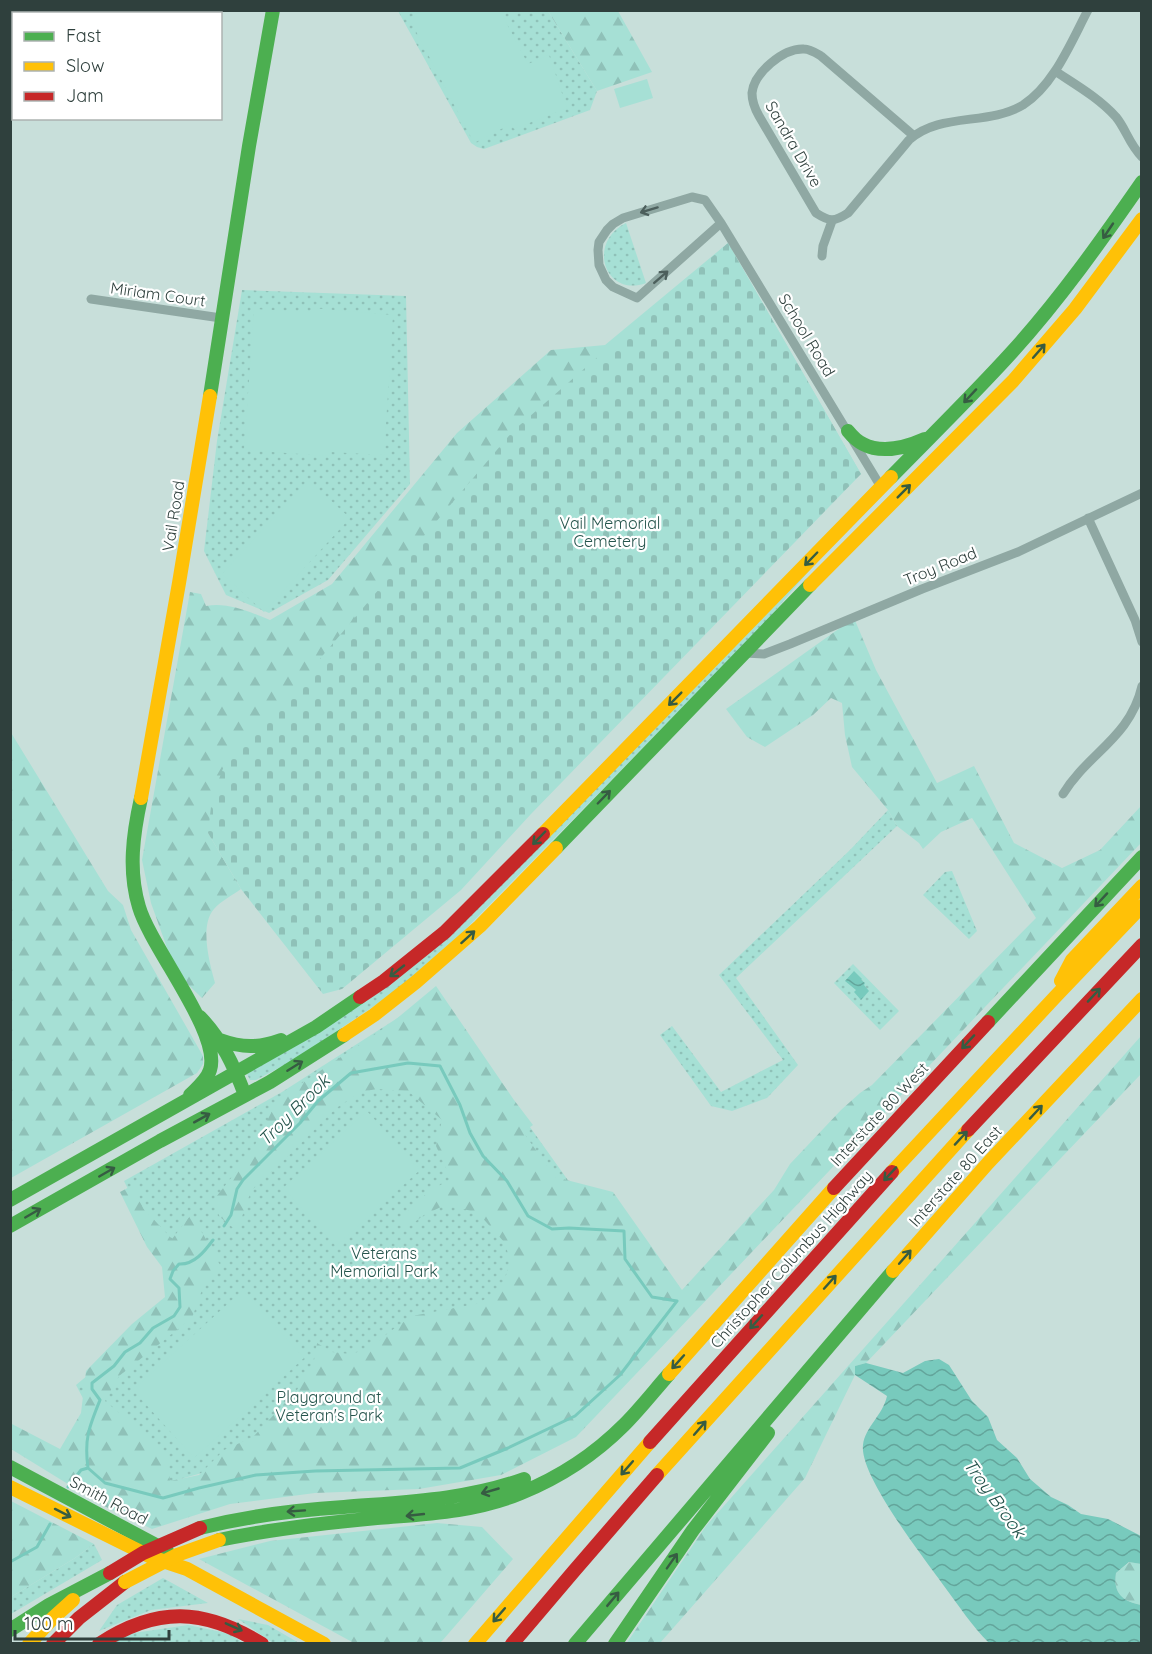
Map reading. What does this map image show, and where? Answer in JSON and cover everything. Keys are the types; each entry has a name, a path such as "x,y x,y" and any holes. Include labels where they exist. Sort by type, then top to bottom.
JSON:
{"main road":[{"name":"Vail Road","path":"180,1104 202,1084 210,1070 211,1048 196,1013 148,932 141,914 133,879 132,861 136,818 146,777 184,555 240,198 273,10"},
{"path":"10,1200 328,1020 384,981 449,928 958,410 1012,352 1102,240 1142,182"},
{"path":"10,1226 270,1082 374,1015 441,962 480,926 806,589 984,412 1092,287 1142,219"},
{"path":"848,430 860,442 867,446 877,447 901,447 929,437"},
{"path":"806,589 841,543 869,515 883,495 881,486"},
{"name":"Interstate 80 West","path":"647,1397 857,1162 1142,857"},
{"path":"1051,999 1072,960 1142,886"},
{"name":"Christopher Columbus Highway","path":"475,1644 795,1278 1051,999 1142,906"},
{"path":"512,1644 546,1602 901,1203 1142,945"},
{"name":"Interstate 80 East","path":"575,1644 798,1380 988,1163 1142,999"},
{"name":"Vail Road","path":"196,1013 212,1028 220,1040 237,1072 245,1095"},
{"path":"220,1040 239,1047 256,1047 270,1044 328,1020"},
{"path":"10,1212 74,1176 143,1125"},
{"path":"615,1644 693,1530 785,1412 798,1380"},
{"path":"10,1630 49,1605 152,1548 200,1528 235,1519 279,1512 421,1501 483,1493 509,1485 543,1470 572,1453 614,1419 647,1397"},
{"path":"53,1644 86,1612 125,1582 177,1555 219,1540 279,1529 482,1506 508,1498 579,1461 623,1426 647,1397"},
{"name":"Smith Road","path":"10,1467 161,1547 187,1569"},
{"name":"Smith Road","path":"10,1486 151,1557 187,1569 324,1644"},
{"path":"29,1644 70,1602 110,1573"},
{"path":"99,1644 120,1630 136,1623 186,1615 219,1621 244,1632 262,1644"}],"street":[{"path":"822,256 832,221 848,213 914,136 933,126 1015,109 1033,97 1055,71 1088,10"},
{"name":"Sandra Drive","path":"832,221 816,213 753,103 755,82 763,71 788,52 802,48 810,50 821,56 914,136"},
{"path":"1055,71 1100,101 1117,119 1133,148 1142,157"},
{"name":"School Road","path":"721,223 637,298 613,287 606,280 599,265 599,242 613,224 623,218 692,197 705,200 721,223 881,486"},
{"name":"Miriam Court","path":"91,299 221,318"},
{"name":"Troy Road","path":"745,653 764,654 790,644 1018,552 1142,493"},
{"path":"1088,518 1142,642"},
{"path":"1063,794 1071,781 1127,723 1138,701 1142,686"}],"green space":[{"path":"398,11 548,11 597,91 590,110 484,149 477,147 471,143"},
{"path":"417,11 500,11 528,64 549,55 567,108 514,129 511,124 474,143 409,18 418,13"},
{"path":"548,11 618,11 652,72 597,91"},
{"path":"647,79 653,98 620,108 614,89"},
{"path":"626,223 646,283 632,286 620,283 611,276 604,255 606,243 614,232"},
{"path":"728,243 861,474 208,833 241,889 217,906 210,916 206,935 215,983 202,998 176,973 151,903 142,860 190,592 201,594 206,606 222,605 270,620 332,584 457,433 551,350 605,345"},
{"name":"Vail Memorial Cemetery","path":"728,243 861,474 531,814 461,890 342,989 323,994 241,889 208,833 212,798 228,755 285,700 513,431"},
{"path":"242,290 406,296 410,484 328,580 269,613 226,595 204,551 217,441"},
{"path":"311,308 393,315 384,455 330,452 329,456 244,450 254,309 311,312"},
{"path":"308,480 350,518 264,612 222,574"},
{"path":"824,553 764,624 449,946 398,990 292,1061 256,1080 250,1080 247,1074 390,983"},
{"name":"Playground at Veteran's Park","path":"854,618 876,670 937,783 974,766 1014,843 1062,868 1100,850 1141,806 1141,843 576,1437 501,1475 419,1489 315,1493 230,1504 152,1529 102,1505 11,1449 10,1423 60,1449 81,1413 86,1371 132,1324 165,1297 162,1267 147,1247 120,1192 135,1184 143,1208 172,1239 190,1216 220,1265 202,1290 192,1318 119,1376 105,1401 167,1453 170,1481 199,1475 224,1450 253,1437 297,1390 314,1360 317,1343 332,1352 350,1354 369,1349 412,1316 476,1304 493,1295 505,1279 510,1261 505,1243 478,1213 443,1206 424,1215 404,1230 398,1221 428,1192 451,1179 436,1146 442,1120 408,1091 377,1089 360,1092 335,1109 251,1191 237,1231 220,1217 212,1202 251,1153 278,1099 389,1025 436,986 533,1125 523,1132 555,1177 613,1192 682,1290 774,1190 790,1164 841,1110 872,1085 1036,918 972,818 941,832 923,849 919,843 897,826 888,810 852,767 845,735 842,703 831,698 813,715 765,747 747,737 726,709"},
{"path":"10,731 108,891 123,905 131,930 203,1056 203,1064 197,1073 11,1178"},
{"path":"888,810 897,826 736,978 798,1065 767,1098 732,1111 711,1106 660,1035 672,1026 721,1092 783,1060 719,975 850,850"},
{"path":"952,871 977,931 969,939 923,895 945,872"},
{"path":"853,964 899,1011 880,1030 834,983"},
{"name":"Veterans Memorial Park","path":"435,994 662,1312 255,1458 170,1482 87,1406 76,1385 169,1307 175,1285 124,1181 282,1092"},
{"path":"1141,1036 1141,1074 866,1363 855,1366 855,1375 805,1478 660,1643 626,1644 706,1526"},
{"path":"367,1111 420,1170 336,1246 283,1188"},
{"path":"243,1290 304,1358 194,1458 133,1390"},
{"path":"11,1501 94,1544 11,1597"},
{"path":"437,1523 482,1527 513,1559 439,1643 354,1643 199,1559 270,1541"},
{"path":"94,1544 102,1560 11,1614 11,1597"},
{"path":"1130,1562 1141,1564 1141,1605 1120,1595 1116,1586 1116,1573"},
{"path":"163,1578 208,1603 151,1610 99,1631 117,1605"},
{"path":"238,1619 268,1625 299,1643 273,1643"},
{"path":"188,1625 231,1634 243,1643 112,1644 120,1635"}],"water":[{"path":"854,971 869,991 861,1000 854,992 856,990 845,981"},
{"path":"939,1359 949,1365 972,1401 988,1417 997,1440 1017,1458 1030,1479 1051,1497 1081,1514 1108,1519 1141,1536 1141,1564 1129,1562 1116,1573 1115,1580 1120,1595 1141,1605 1141,1643 989,1643 966,1616 909,1538 882,1496 865,1459 864,1439 887,1396 855,1375 855,1366 866,1363 903,1373 925,1361"}],"waterway":[{"name":"Troy Brook","path":"88,1468 105,1483 163,1498 256,1475 315,1471 460,1468 575,1416 620,1375 677,1301 652,1297 625,1259 624,1231 552,1229 528,1216 507,1181 483,1156 470,1133 460,1105 440,1066 408,1063 351,1073 318,1101 300,1123 243,1180 237,1189 231,1215 224,1226"},
{"name":"Troy Brook","path":"68,1487 81,1470 88,1468 88,1433 100,1400 92,1389 92,1383 114,1366 125,1352 140,1343 153,1328 174,1316 180,1307 179,1288 170,1279 173,1271 179,1264 190,1262 199,1256 213,1240"},
{"name":"Troy Brook","path":"10,1562 37,1547 50,1524"}],"traffic: fast":[{"path":"210,396 273,10"},
{"path":"891,477 1030,332 1080,269 1142,182"},
{"path":"848,431 861,443 878,449 902,447 925,439"},
{"path":"556,848 810,585"},
{"path":"141,798 133,852 134,880 139,907 157,945 196,1013 206,1035 211,1054 209,1074 190,1095"},
{"path":"988,1022 1142,857"},
{"path":"10,1200 316,1027 360,997"},
{"path":"200,1017 227,1054 245,1095"},
{"path":"10,1226 270,1082 344,1035"},
{"path":"220,1040 250,1046 281,1040"},
{"path":"575,1644 893,1271"},
{"path":"219,1540 317,1524 450,1511 486,1504 521,1493 576,1464 613,1436 669,1374"},
{"path":"615,1644 693,1530 768,1433"},
{"path":"10,1467 167,1551"},
{"path":"200,1528 290,1512 458,1496 524,1479"},
{"path":"10,1630 49,1605 110,1573"}],"traffic: slow":[{"path":"810,585 1013,381 1075,309 1142,219"},
{"path":"141,798 210,396"},
{"path":"543,834 891,477"},
{"path":"344,1035 416,982 480,926 556,848"},
{"path":"1061,981 1072,960 1142,886"},
{"path":"892,1172 1142,906"},
{"path":"893,1271 988,1163 1142,999"},
{"path":"657,1475 968,1130"},
{"path":"669,1374 834,1188"},
{"path":"475,1644 650,1442"},
{"path":"10,1487 151,1557 187,1569 324,1644"},
{"path":"125,1582 177,1555 219,1540"},
{"path":"29,1644 73,1600"}],"traffic: jam":[{"path":"360,997 384,981 445,932 543,834"},
{"path":"968,1130 1142,945"},
{"path":"834,1188 988,1022"},
{"path":"650,1442 892,1172"},
{"path":"512,1644 657,1475"},
{"path":"110,1573 143,1553 200,1528"},
{"path":"53,1644 79,1618 125,1582"},
{"path":"99,1644 141,1623 180,1616 220,1623 262,1644"}]}
